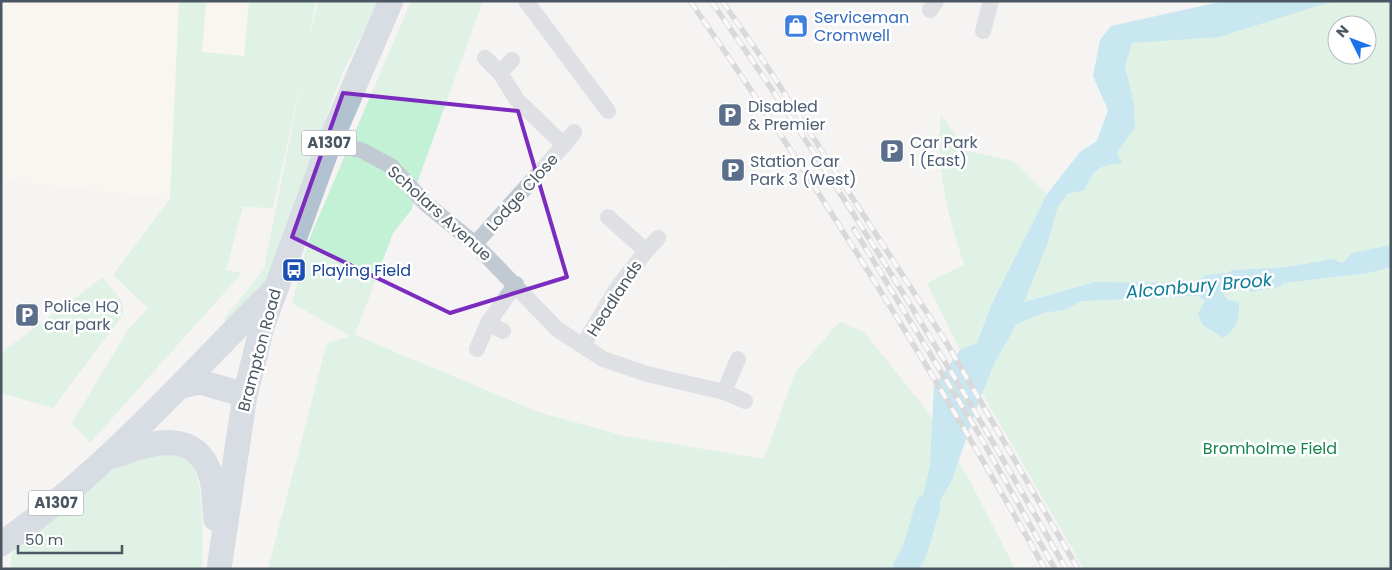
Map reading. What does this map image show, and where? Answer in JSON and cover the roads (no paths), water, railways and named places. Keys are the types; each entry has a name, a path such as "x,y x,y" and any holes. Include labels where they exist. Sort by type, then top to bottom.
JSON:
{"main road":[{"name":"Brampton Road","path":"220,564 245,395 262,327 329,144 391,1"},
{"name":"A1307","path":"1,544 53,505 108,459 275,288"},
{"path":"181,386 200,382 245,395"},
{"path":"108,459 144,445 166,441 182,444 196,452 207,465 212,478 220,564"}],"street":[{"path":"526,1 608,111"},
{"path":"983,31 991,1"},
{"name":"Lodge Close","path":"476,244 569,138 517,100 500,73 485,58"},
{"path":"500,73 512,60"},
{"name":"Scholars Avenue","path":"329,144 361,150 391,166 425,203 476,244 557,329 603,359 647,374 724,392 745,401"},
{"name":"Headlands","path":"608,217 646,251"},
{"name":"Headlands","path":"583,345 618,287 658,238"},
{"path":"477,349 488,323 516,284"},
{"path":"488,323 503,331"},
{"path":"724,392 738,359"}],"water":[{"path":"1224,1 1333,1 1219,37 1132,43 1125,66 1134,104 1135,127 1117,153 1122,163 1098,169 1091,177 1085,190 1067,194 1057,209 1048,242 1024,302 1095,282 1197,283 1205,275 1228,273 1232,270 1287,267 1333,259 1342,263 1352,253 1391,245 1391,267 1368,273 1284,283 1280,287 1251,292 1246,287 1225,290 1224,295 1227,299 1239,303 1239,309 1238,319 1234,327 1223,338 1202,324 1198,314 1205,301 1198,296 1082,301 1065,310 1043,313 1016,325 994,364 982,393 952,480 909,554 930,466 934,386 960,350 977,343 991,305 1047,194 1080,152 1097,141 1108,110 1093,76 1100,40 1111,26"}],"waterway":[{"name":"Alconbury Brook","path":"905,569 915,550 928,506"}],"railway":[{"path":"690,1 830,210 918,352 1045,569"},
{"path":"711,1 759,70 896,281 1066,569"},
{"path":"722,1 757,51 946,342 1078,569"},
{"path":"854,229 976,429 1055,569"}],"place":[{"name":"Serviceman Cromwell","path":"796,26"},
{"name":"Disabled & Premier","path":"730,115"},
{"name":"Car Park 1 (East)","path":"892,151"},
{"name":"Station Car Park 3 (West)","path":"733,170"},
{"name":"Playing Field","path":"294,270"},
{"name":"Police HQ car park","path":"27,315"}],"park label":[{"name":"Bromholme Field","path":"1270,448"}]}
